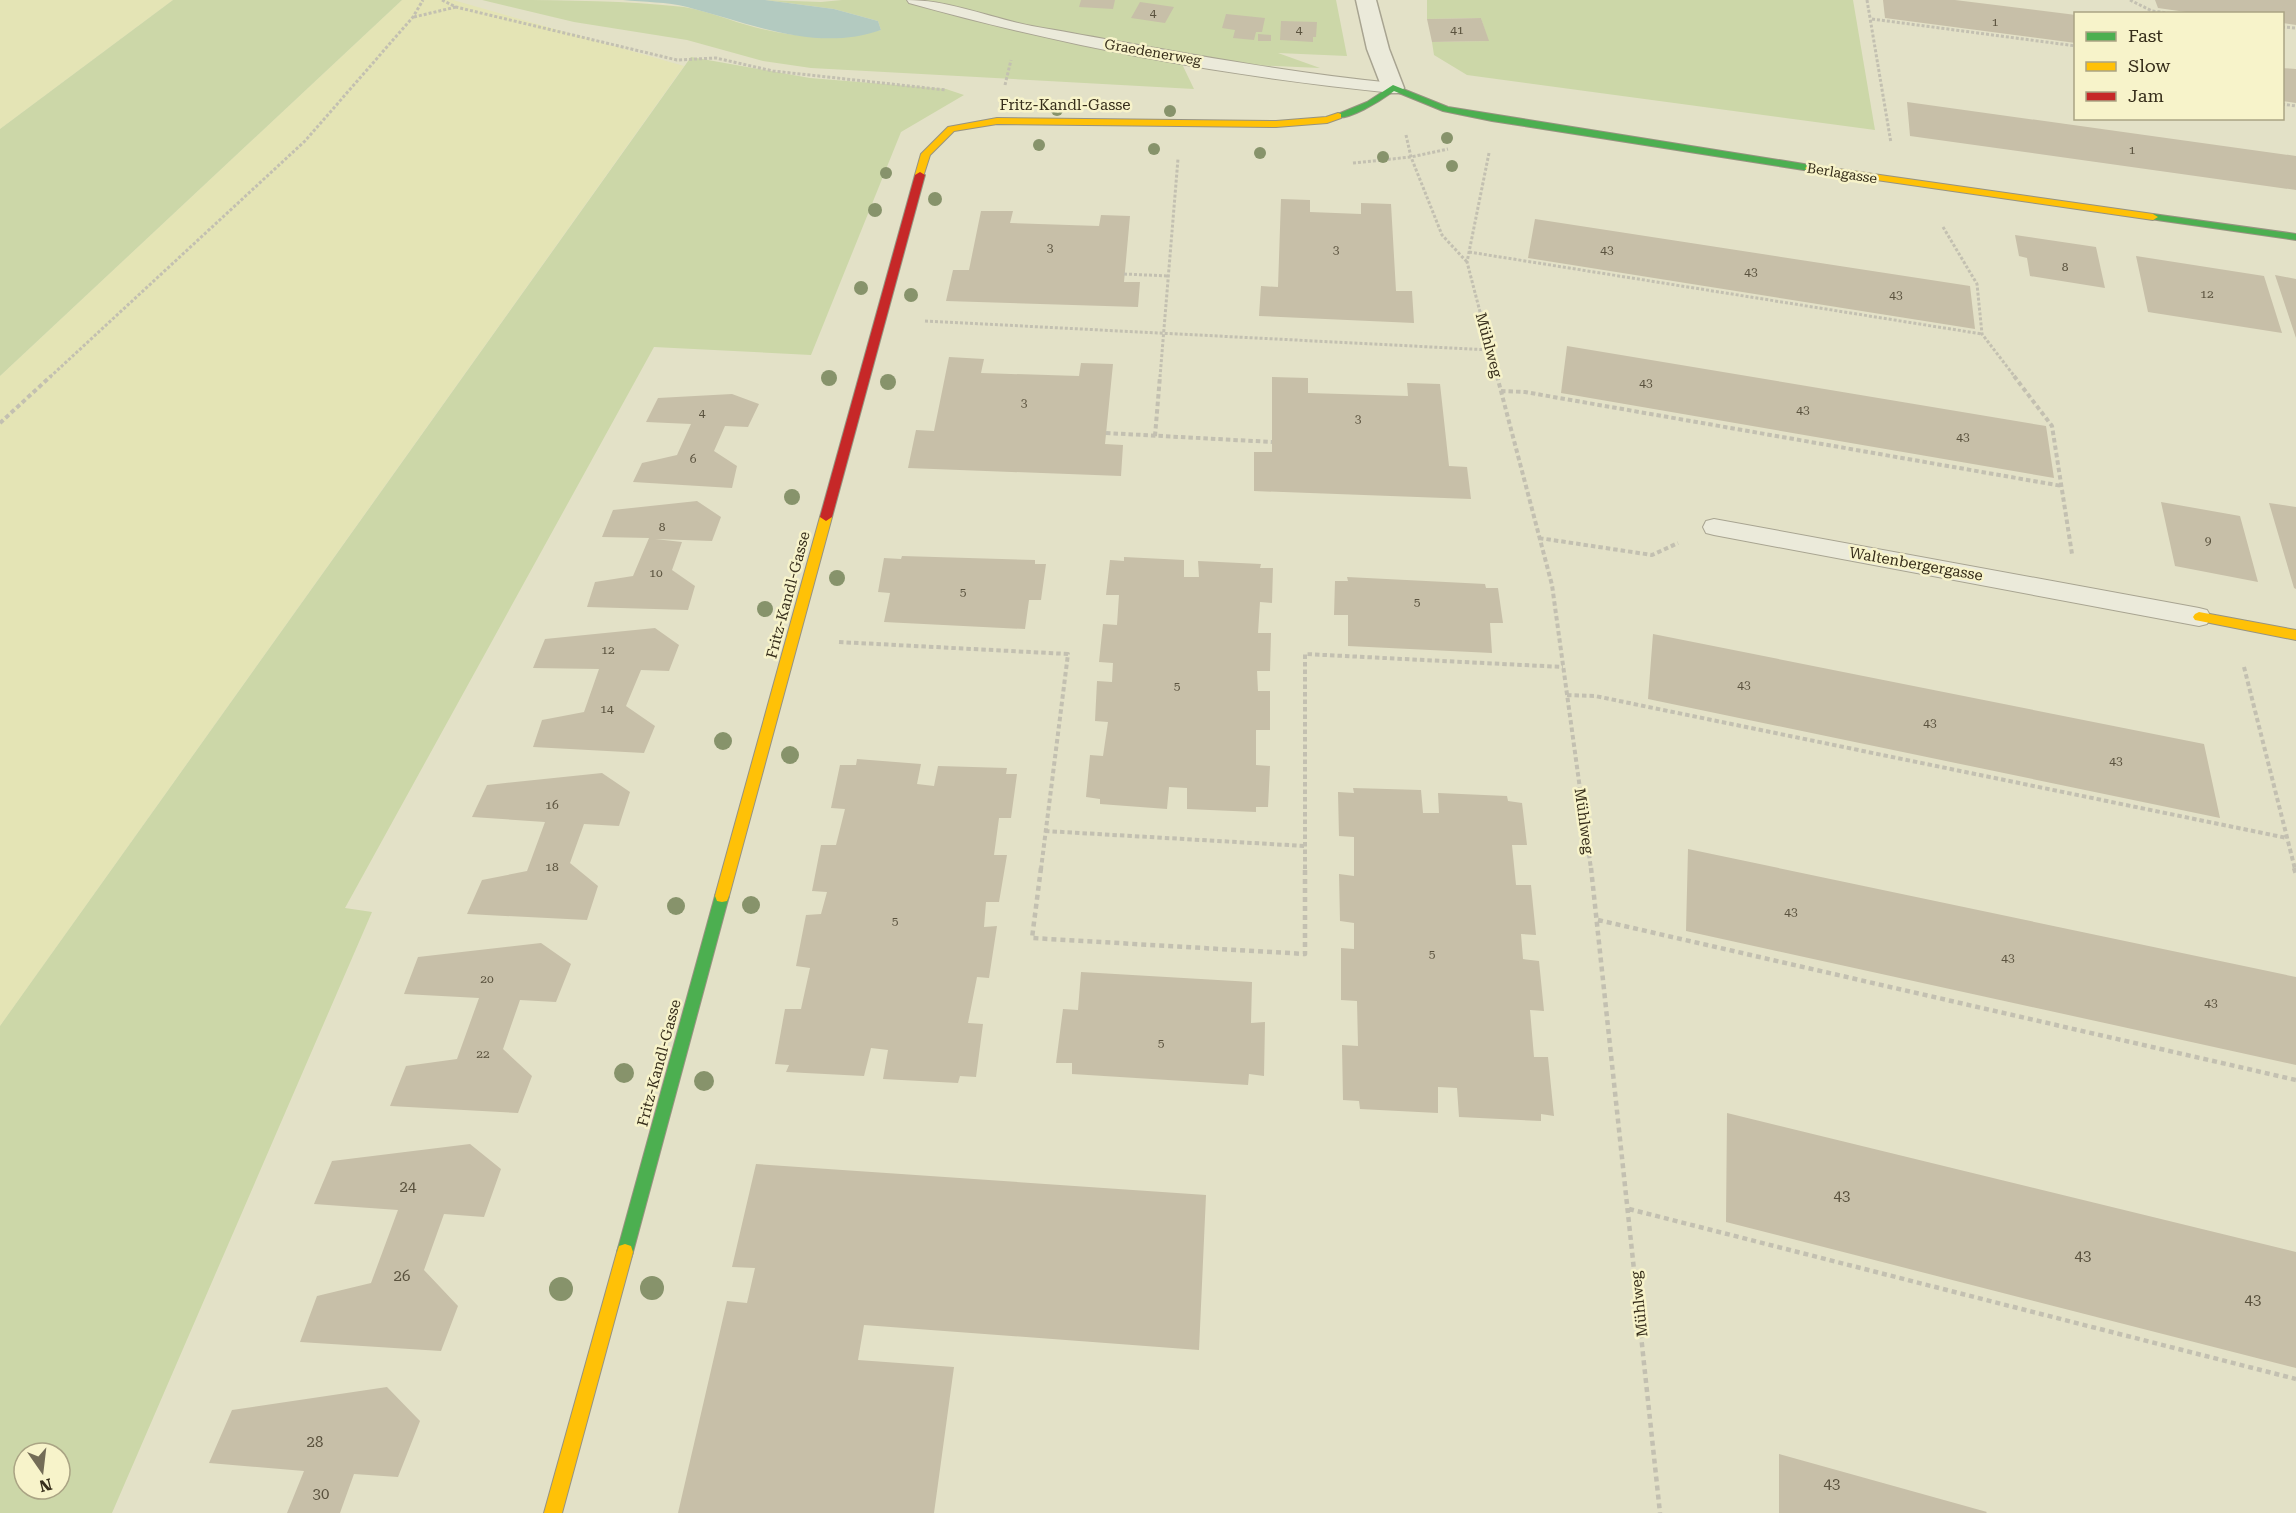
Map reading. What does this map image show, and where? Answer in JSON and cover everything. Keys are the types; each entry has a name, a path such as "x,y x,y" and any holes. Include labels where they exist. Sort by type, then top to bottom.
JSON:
{"street":[{"path":"1366,0 1378,49 1393,88"},
{"name":"Fritz-Kandl-Gasse","path":"553,1513 926,154 951,129 997,120 1276,124 1327,120 1370,104 1393,88"},
{"name":"Berlagasse","path":"1393,88 1446,109 1492,118 1919,185 2296,237"},
{"name":"Waltenbergergasse","path":"2199,617 2296,635"}],"lane":[{"name":"Graedenerweg","path":"915,0 1017,28 1302,79 1393,88"},
{"name":"Waltenbergergasse","path":"1714,527 2199,617"}],"path":[{"path":"0,423 305,141 413,17 423,0"},
{"path":"442,0 456,7 639,49 677,60 716,58 774,71 957,92"},
{"path":"1867,0 1900,182"},
{"path":"2130,0 2153,12"},
{"path":"413,17 456,7"},
{"path":"1872,19 2074,46"},
{"path":"997,120 1017,28"},
{"path":"1370,104 1404,127 1411,157 1442,235 1467,262"},
{"path":"1155,436 1178,158 1178,123"},
{"path":"1353,163 1411,157 1456,148"},
{"name":"Mühlweg","path":"1490,149 1467,262 1552,585 1598,920 1660,1513"},
{"path":"1919,185 1977,284 1982,334 2052,426 2078,594"},
{"path":"1469,252 1982,334"},
{"path":"1124,274 1169,276"},
{"path":"918,321 1490,350"},
{"path":"1501,391 1525,392 2062,486"},
{"path":"1106,433 1272,442"},
{"path":"1539,538 1652,555 1714,527"},
{"path":"2233,623 2296,874"},
{"path":"836,642 1068,654 1032,938 1305,954 1305,654 1563,667"},
{"path":"1567,695 1595,696 2287,838"},
{"path":"1045,831 1305,846"},
{"path":"1598,920 2296,1080"},
{"path":"1629,1209 2296,1379"}],"green space":[{"path":"0,0 173,0 0,129"},
{"path":"173,0 402,0 0,376 0,129"},
{"path":"402,0 453,0 684,66 0,1026 0,376"},
{"path":"482,0 558,0 684,7 770,31 802,36 833,37 881,30 878,21 834,9 765,0 821,2 842,0 1336,0 1347,56 1278,53 1320,68 1181,62 1194,89 811,68 763,61 687,40 574,22"},
{"path":"1427,0 1853,0 1875,130 1467,75 1434,55 1432,42 1488,41 1481,18 1427,19"},
{"path":"691,57 810,78 946,89 964,95 901,132 811,355 654,347 345,908 372,912 112,1513 0,1513 0,1026"}],"shaded area":[{"path":"623,0 765,0 834,9 878,21 881,30 857,36 808,37 783,33 679,5"}],"building":[{"path":"1081,0 1115,0 1113,9 1079,7"},
{"path":"1883,0 1955,0 2074,15 2074,43 1885,18"},
{"path":"2155,0 2296,0 2296,25 2284,23 2284,12 2186,12 2158,8"},
{"path":"1140,2 1174,7 1165,23 1131,18"},
{"path":"1226,14 1265,18 1262,32 1256,32 1254,40 1233,38 1235,30 1222,28"},
{"path":"1481,18 1489,41 1432,42 1427,19"},
{"path":"1281,21 1317,22 1316,37 1313,37 1313,42 1280,40"},
{"path":"1258,34 1271,35 1271,41 1258,41"},
{"path":"2284,68 2296,69 2296,103 2284,101"},
{"path":"1907,102 2296,156 2296,190 1910,136"},
{"path":"1281,199 1310,200 1310,212 1361,214 1361,203 1391,204 1396,291 1412,291 1414,323 1259,316 1261,286 1278,287"},
{"path":"981,211 1013,211 1010,223 1099,226 1101,215 1130,216 1124,282 1140,282 1138,307 946,301 953,270 969,270"},
{"path":"1535,219 1970,286 1975,329 1528,258"},
{"path":"2015,235 2096,247 2105,288 2030,276 2027,258 2019,256"},
{"path":"2136,256 2264,276 2282,333 2148,312"},
{"path":"2275,275 2296,279 2296,338"},
{"path":"1567,346 2046,426 2054,478 1561,393"},
{"path":"949,357 984,359 981,373 1079,376 1081,363 1113,364 1105,444 1123,445 1121,476 908,468 916,430 934,431"},
{"path":"1272,377 1308,378 1308,393 1408,396 1407,383 1440,384 1449,466 1467,467 1471,499 1254,491 1254,452 1272,452"},
{"path":"732,394 759,404 748,427 725,426 714,451 737,466 732,488 633,482 642,463 677,455 691,424 646,422 658,398"},
{"path":"697,501 721,517 712,541 655,539 682,542 672,570 695,586 688,610 587,607 595,582 633,576 649,538 602,537 613,510"},
{"path":"2161,502 2240,516 2258,582 2175,566"},
{"path":"2269,503 2296,507 2296,589 2294,588"},
{"path":"902,556 1035,560 1035,564 1046,564 1041,600 1029,600 1025,629 884,622 890,593 878,592 884,558 901,559"},
{"path":"1124,557 1184,560 1184,577 1199,577 1198,561 1261,564 1260,568 1273,568 1272,603 1260,602 1258,633 1271,633 1270,671 1257,671 1258,691 1270,691 1270,730 1256,730 1256,765 1270,766 1268,807 1256,807 1256,812 1187,809 1187,788 1169,787 1167,809 1100,804 1100,799 1086,797 1090,755 1103,756 1108,722 1095,721 1097,681 1112,682 1113,663 1099,662 1103,624 1117,625 1119,595 1106,595 1110,560 1124,561"},
{"path":"1347,577 1485,584 1486,588 1498,588 1503,623 1490,623 1492,653 1348,646 1348,615 1334,615 1335,581 1348,581"},
{"path":"655,628 679,645 669,671 641,670 626,706 655,726 644,753 533,747 542,720 584,712 599,669 533,668 545,639"},
{"path":"1653,634 2204,744 2220,818 1648,699"},
{"path":"857,759 921,764 917,784 934,786 938,766 1007,768 1006,774 1017,774 1011,818 999,818 994,855 1007,855 999,902 986,902 984,927 997,926 989,978 977,977 968,1023 983,1024 976,1077 960,1076 958,1083 883,1079 888,1050 871,1048 864,1076 786,1072 789,1065 775,1064 785,1009 801,1009 810,968 796,966 806,915 821,914 827,892 812,891 821,845 836,845 845,809 831,808 840,765 856,765"},
{"path":"602,773 630,792 619,826 584,824 570,863 598,886 587,920 467,914 482,880 527,871 545,822 472,817 487,785"},
{"path":"1353,788 1421,790 1423,813 1439,813 1438,793 1507,796 1508,801 1522,803 1527,845 1512,845 1516,885 1531,885 1536,935 1521,934 1523,959 1539,961 1544,1011 1530,1010 1534,1057 1548,1057 1554,1116 1541,1114 1541,1121 1459,1117 1457,1088 1438,1087 1438,1113 1360,1109 1359,1101 1343,1100 1342,1045 1358,1046 1357,1001 1341,1000 1341,948 1354,949 1354,923 1340,921 1339,874 1354,876 1354,837 1339,836 1338,792 1354,793"},
{"path":"1688,849 2296,977 2296,1065 1686,931"},
{"path":"541,943 571,964 556,1002 520,1000 503,1049 532,1076 518,1113 390,1106 406,1066 457,1059 479,998 404,994 418,957"},
{"path":"1081,972 1252,982 1251,1023 1265,1022 1264,1076 1249,1074 1248,1085 1072,1074 1072,1063 1056,1063 1063,1009 1078,1010"},
{"path":"1727,1113 2296,1252 2296,1368 1726,1222"},
{"path":"470,1144 501,1169 484,1217 444,1214 424,1270 458,1306 441,1351 300,1342 317,1296 371,1283 398,1210 314,1204 332,1161"},
{"path":"756,1164 1206,1195 1199,1350 864,1325 858,1360 954,1367 934,1513 678,1513 727,1301 747,1303 755,1268 732,1267"},
{"path":"387,1387 420,1421 398,1477 354,1474 340,1513 287,1513 304,1471 209,1463 232,1410"},
{"path":"1779,1454 1987,1512 1779,1513"}],"traffic: fast":[{"path":"1338,116 1370,104 1393,88 1446,109 1492,118 1810,168"},
{"path":"2153,217 2296,237"},
{"path":"625,1252 722,896"}],"traffic: slow":[{"path":"920,175 926,154 951,129 997,121 1276,124 1327,120 1338,116"},
{"path":"1810,168 2153,217"},
{"path":"722,896 826,517"},
{"path":"2199,617 2296,635"},
{"path":"553,1513 625,1252"}],"traffic: jam":[{"path":"826,517 920,175"}]}
